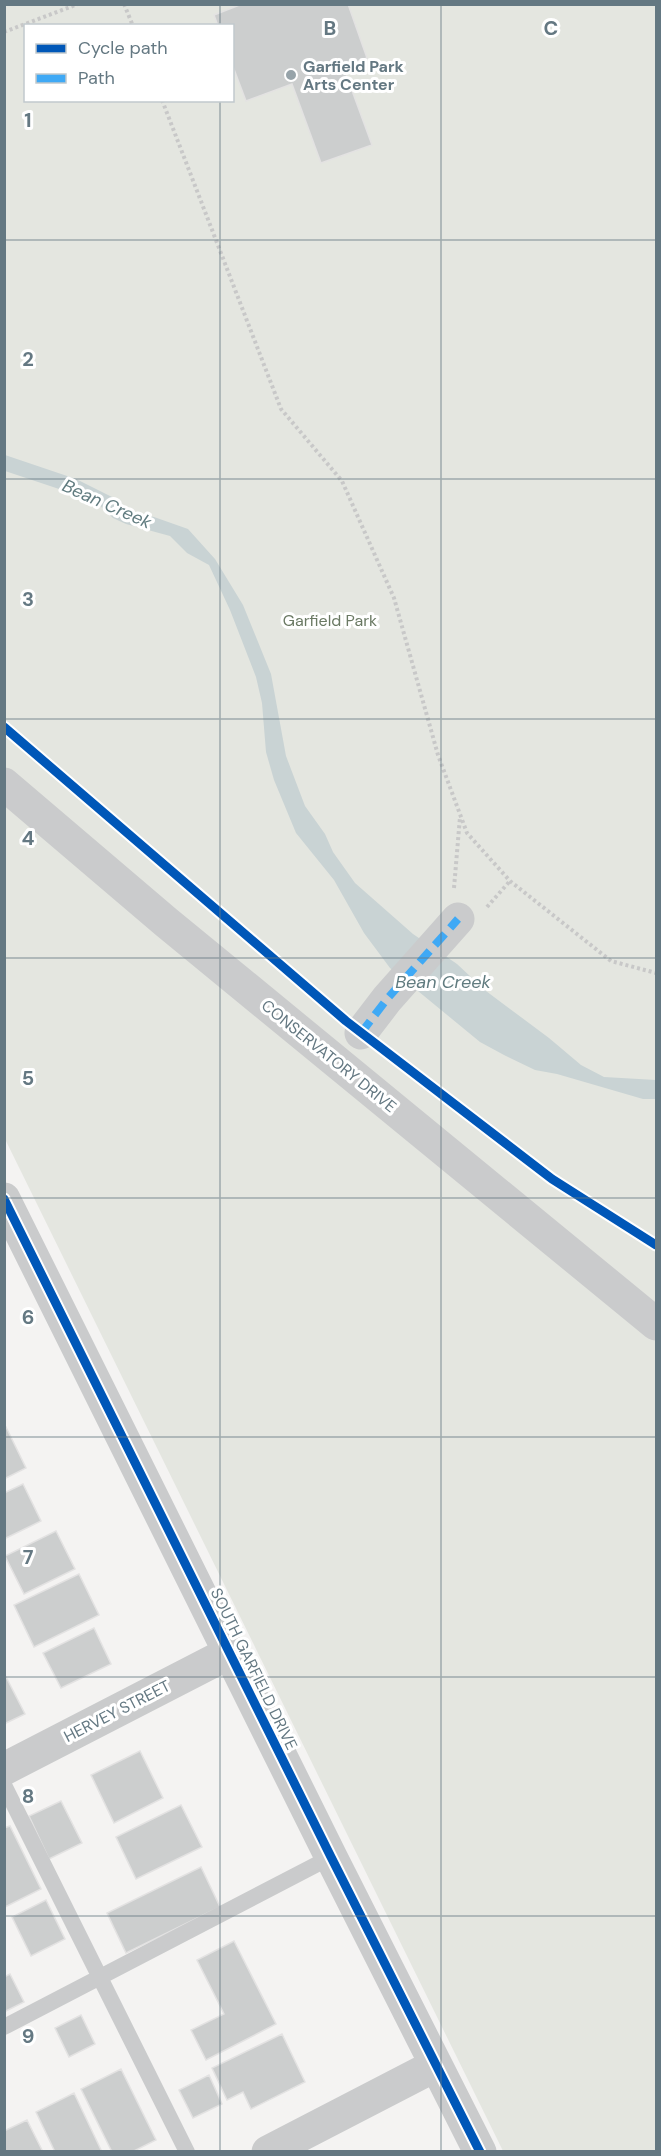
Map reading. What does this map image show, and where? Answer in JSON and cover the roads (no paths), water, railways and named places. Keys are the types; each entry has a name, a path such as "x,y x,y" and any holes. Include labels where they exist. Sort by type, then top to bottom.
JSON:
{"street":[{"name":"CONSERVATORY DRIVE","path":"4,784 166,922 657,1324"},
{"path":"360,1033 450,928"},
{"name":"SOUTH GARFIELD DRIVE","path":"4,1199 15,1245 230,1653 480,2151"},
{"name":"HERVEY STREET","path":"4,1769 230,1653"},
{"path":"268,2151 436,2065"}],"lane":[{"path":"4,1785 187,2151"},
{"path":"4,2027 331,1857"}],"water":[{"name":"Bean Creek","path":"5,455 76,479 114,498 131,512 188,529 215,559 243,605 271,674 286,756 305,806 355,883 413,934 457,964 486,991 581,1065 604,1077 656,1080 656,1099 643,1099 557,1074 535,1070 504,1055 480,1042 390,968 364,933 334,880 296,833 274,780 266,752 262,703 256,677 230,610 209,565 187,553 170,536 126,524 113,518 95,501 5,471"}],"place":[{"name":"Garfield Park Arts Center","path":"291,75"}],"park label":[{"name":"Garfield Park","path":"330,620"}]}
